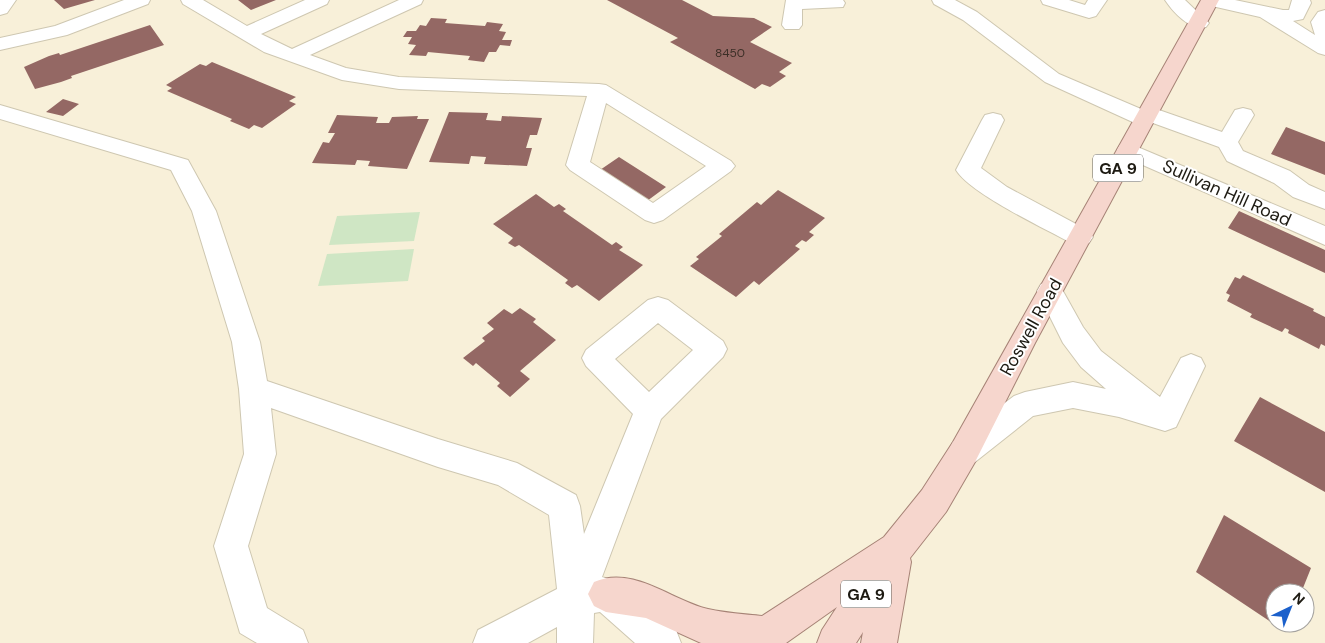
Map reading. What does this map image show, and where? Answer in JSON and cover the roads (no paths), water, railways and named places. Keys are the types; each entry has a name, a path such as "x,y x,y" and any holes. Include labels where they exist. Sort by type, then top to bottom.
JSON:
{"main road":[{"name":"Roswell Road","path":"835,643 898,546 934,501 964,452 1050,291 1199,24 1210,0"},
{"path":"591,596 648,601 706,628 766,635 898,546"},
{"path":"879,643 898,546"}],"street":[{"path":"0,9 7,0"},
{"path":"0,44 60,31 141,0"},
{"path":"190,0 271,48 342,74 399,84 599,90 722,166 654,214 651,213 578,165 599,90"},
{"path":"246,33 320,0"},
{"path":"293,56 414,0"},
{"path":"942,0 970,16 1052,78 1147,116 1227,142 1235,156 1282,177 1301,191 1325,201"},
{"path":"1050,0 1089,12 1098,0"},
{"path":"1174,0 1199,24"},
{"path":"1210,0 1267,13 1296,15 1302,3 1301,0"},
{"path":"1310,0 1325,6"},
{"path":"792,25 793,3 836,3"},
{"path":"1267,13 1325,49"},
{"path":"1325,16 1321,22 1325,35"},
{"path":"0,112 180,166 204,211 246,342 254,389 260,454 231,546 253,620 290,643"},
{"path":"1227,142 1243,115"},
{"path":"993,120 968,170 999,193 1080,237"},
{"name":"Sullivan Hill Road","path":"1128,150 1325,236"},
{"path":"1050,291 1073,335 1091,359 1122,386 1166,418"},
{"path":"1166,418 1191,366"},
{"path":"254,389 438,453 506,472 564,506 591,596 663,643"},
{"path":"964,452 1025,405 1073,395 1119,404 1166,418"},
{"path":"575,643 649,411"},
{"path":"490,643 591,596"}]}
